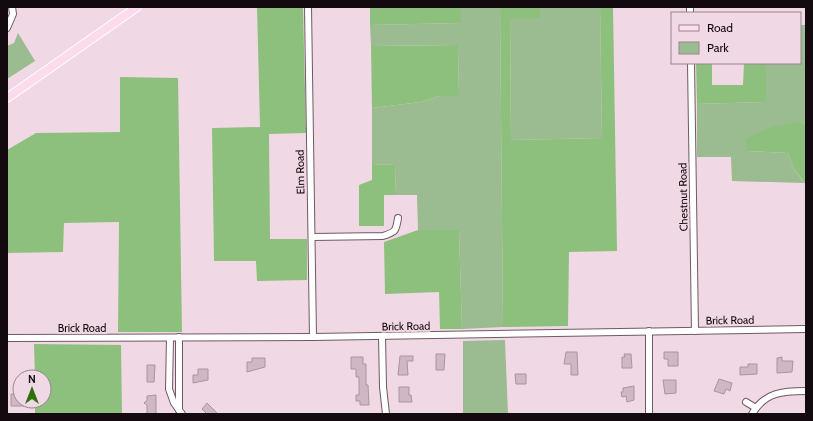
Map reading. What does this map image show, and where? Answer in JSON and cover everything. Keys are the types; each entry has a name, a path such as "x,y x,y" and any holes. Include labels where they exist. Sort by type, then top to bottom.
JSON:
{"main road":[{"path":"7,98 137,7"}],"street":[{"path":"7,28 13,14 12,7"},
{"name":"Elm Road","path":"308,7 313,337"},
{"name":"Chestnut Road","path":"691,64 695,330"},
{"path":"312,237 383,236 393,233 398,218"},
{"name":"Brick Road","path":"7,338 313,337 806,329"},
{"path":"648,331 649,414"},
{"path":"382,336 383,387 386,414"},
{"path":"170,338 171,398 181,412"},
{"path":"180,338 181,412"},
{"path":"752,414 768,396 780,392 806,391"},
{"path":"746,402 756,408"}],"green space":[{"path":"257,7 303,7 306,133 269,134 270,239 307,239 307,280 257,281 256,261 214,261 212,128 260,127"},
{"path":"370,7 461,7 461,23 370,25"},
{"path":"461,7 500,7 503,327 462,329 459,230 418,230 417,195 396,195 395,165 372,164 372,108 421,102 439,96 459,96 458,45 371,46 370,25 460,23"},
{"path":"500,7 540,7 540,18 510,19 511,140 602,138 600,7 613,7 617,251 569,252 568,326 503,327"},
{"path":"540,7 600,7 602,138 511,140 510,18 540,18"},
{"path":"801,25 806,25 806,126 802,122 747,151 788,153 793,167 804,183 732,181 731,157 697,157 697,104 766,102 766,64 801,64"},
{"path":"18,33 35,61 7,79 7,46 14,43"},
{"path":"458,45 459,96 439,96 421,102 372,108 371,46"},
{"path":"696,64 712,64 712,85 743,85 744,64 766,64 766,102 697,104"},
{"path":"120,77 178,78 182,332 118,332 119,222 64,223 63,252 7,253 7,150 36,133 120,132"},
{"path":"802,122 806,126 806,185 793,167 788,153 747,151 745,139 773,126"},
{"path":"372,164 395,165 396,195 384,195 384,226 359,226 359,185 372,180"},
{"path":"418,230 459,230 462,329 440,329 439,292 385,294 384,242"},
{"path":"505,340 508,414 463,414 463,341"},
{"path":"34,344 121,345 122,414 35,414 35,409 52,409 52,369 35,369"}],"building":[{"path":"566,352 577,352 578,375 571,375 571,364 564,364"},
{"path":"664,352 678,352 678,366 668,366 668,359 664,359"},
{"path":"436,354 445,354 444,370 436,370"},
{"path":"624,354 631,354 632,368 622,368 622,357 625,357"},
{"path":"400,356 413,356 413,361 407,361 408,375 398,375"},
{"path":"351,357 363,357 363,364 366,364 366,385 368,385 369,405 360,405 360,401 356,401 356,395 359,395 359,377 356,377 356,369 351,369"},
{"path":"782,357 782,361 793,361 792,372 777,373 777,358"},
{"path":"252,358 265,358 265,367 247,372 247,362 252,362"},
{"path":"748,364 757,364 757,374 740,375 740,367 748,367"},
{"path":"147,365 155,365 154,382 147,382"},
{"path":"198,369 208,369 208,380 193,383 193,375 198,375"},
{"path":"515,374 526,374 526,384 516,384"},
{"path":"719,379 732,383 730,391 726,389 724,394 714,391"},
{"path":"663,380 676,380 676,393 665,394"},
{"path":"634,386 634,400 627,402 626,396 622,397 621,392 623,392 623,388"},
{"path":"399,387 409,387 409,395 411,395 412,402 399,402"},
{"path":"11,394 12,394 12,406"},
{"path":"156,395 156,414 147,414 147,405 144,403 147,400 147,396"},
{"path":"207,403 218,414 207,414 202,409"}]}
